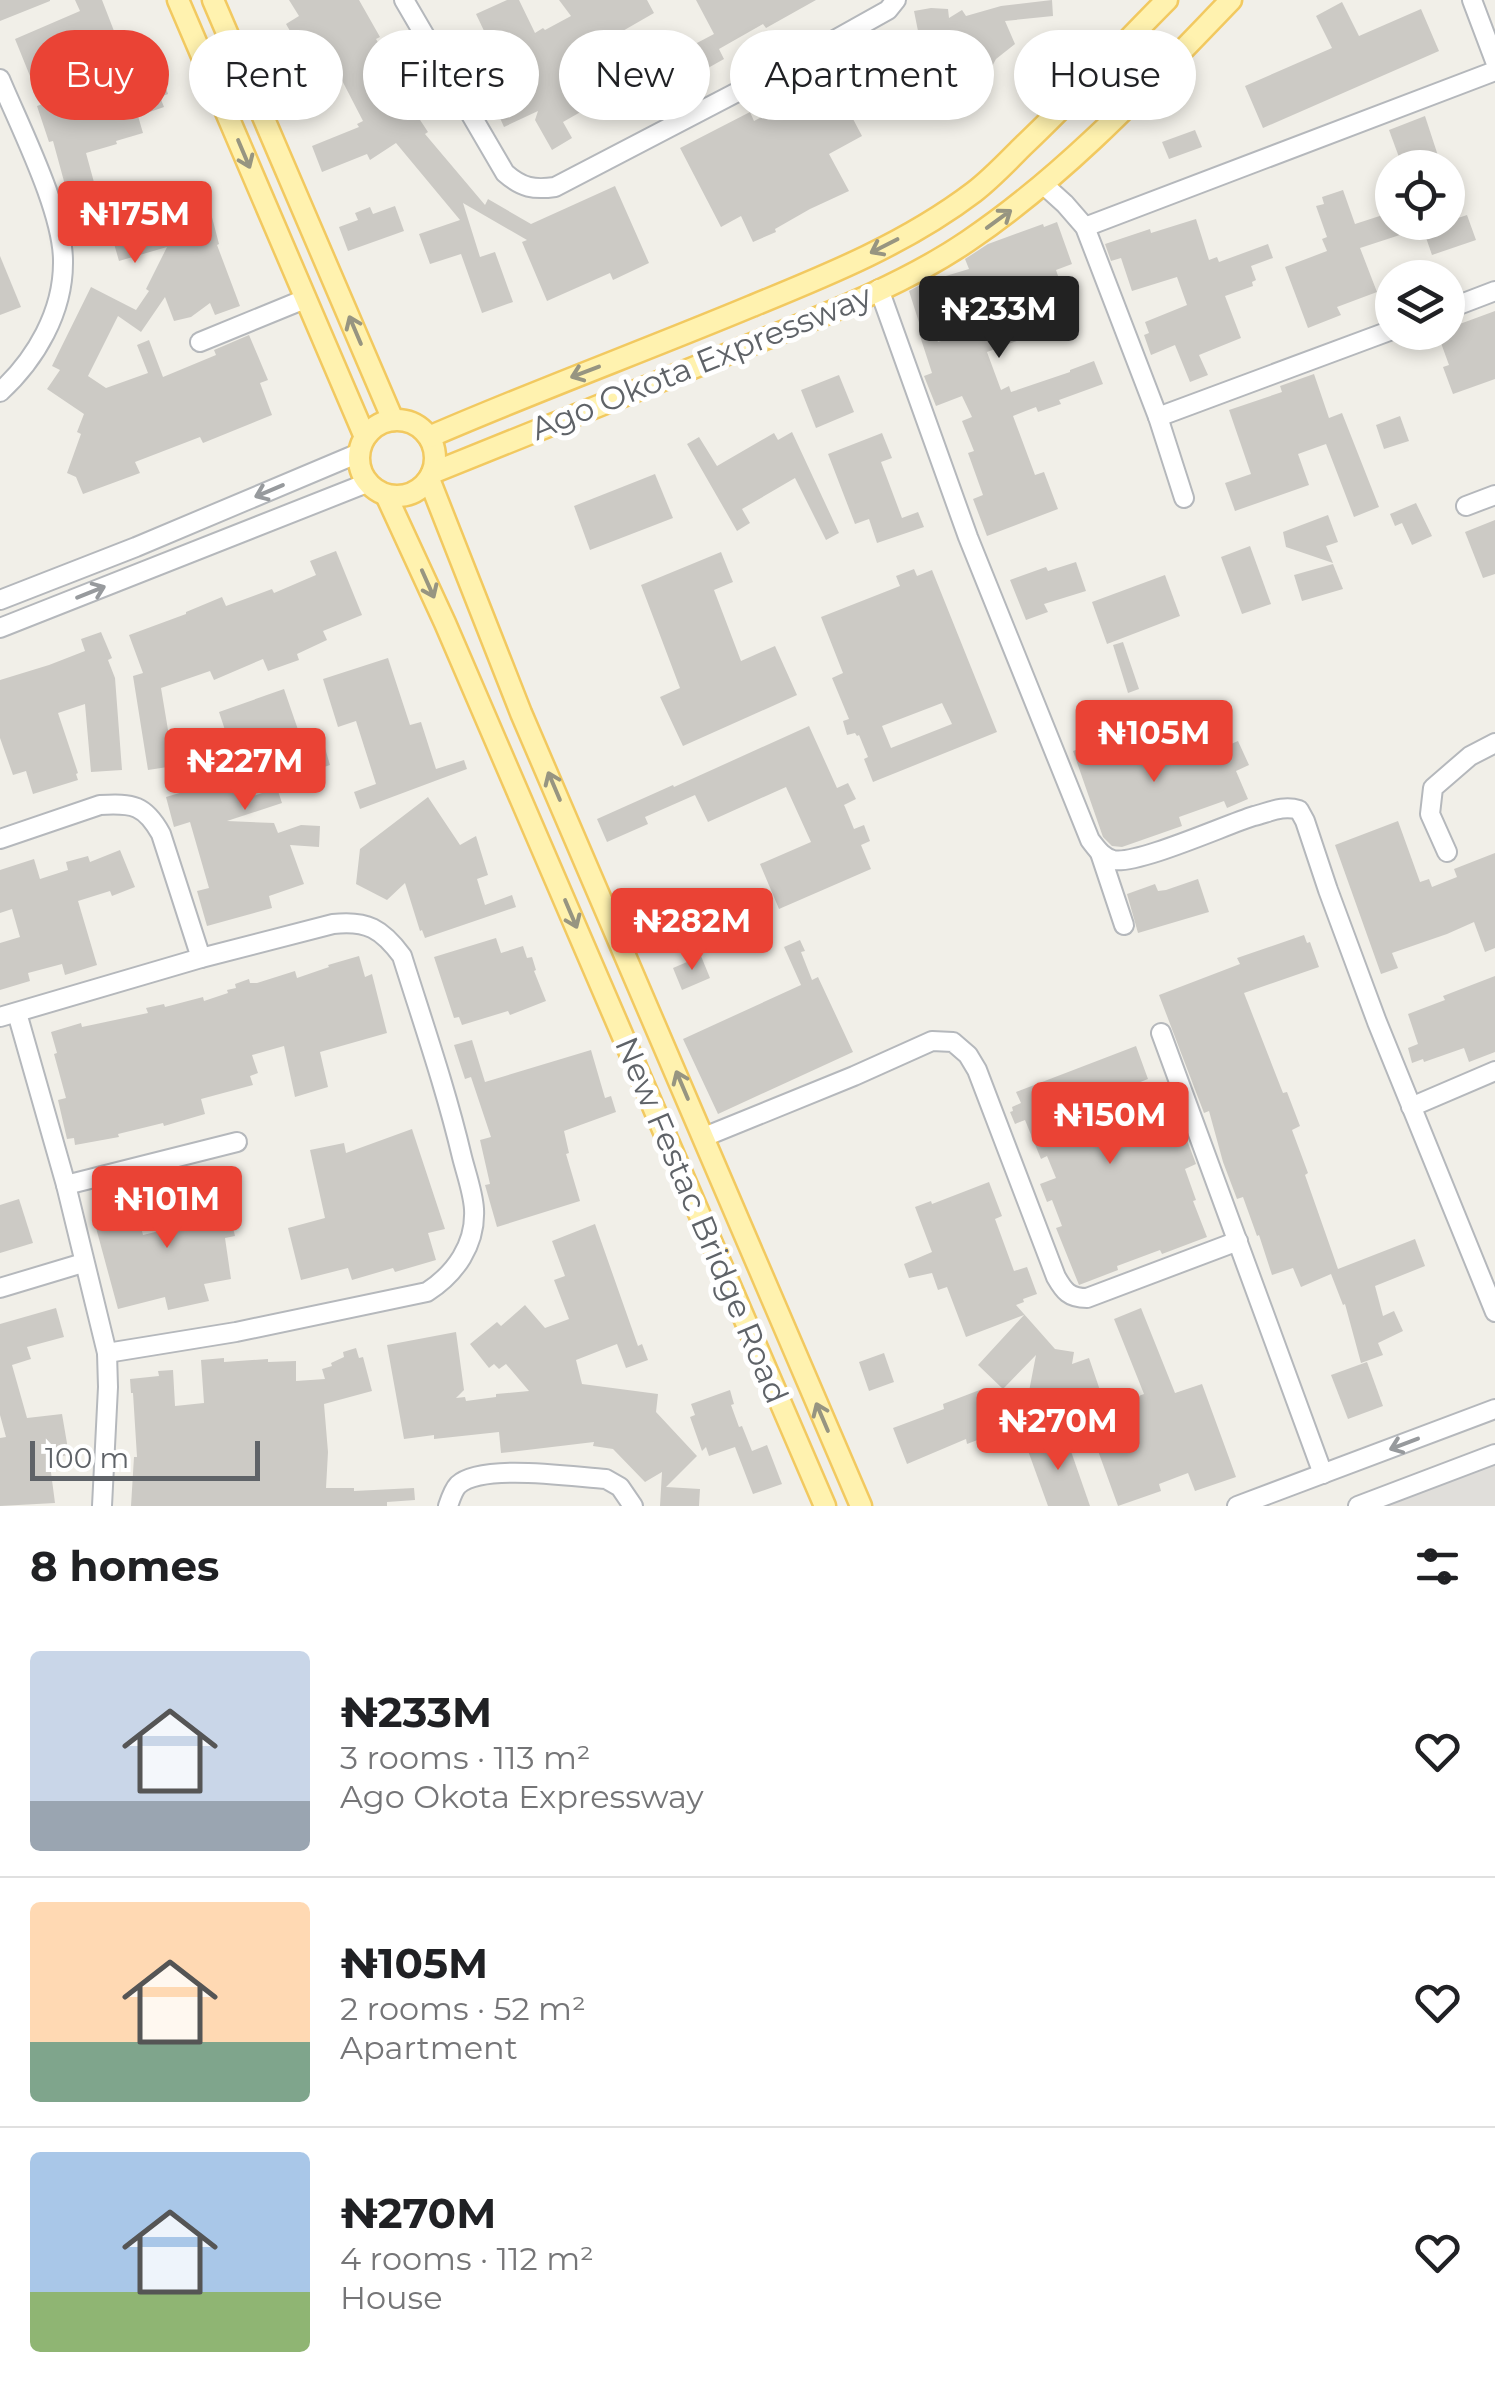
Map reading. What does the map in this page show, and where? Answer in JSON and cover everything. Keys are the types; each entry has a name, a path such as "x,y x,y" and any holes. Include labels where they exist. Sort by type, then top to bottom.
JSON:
{"main road":[{"path":"178,0 305,298 362,445"},
{"path":"213,0 393,420"},
{"name":"Ago Okota Expressway","path":"428,437 832,272 936,218 976,191 1167,0"},
{"name":"Ago Okota Expressway","path":"431,476 812,320 932,264 1044,185 1093,141 1230,0"},
{"path":"393,420 406,421 428,437 435,460 431,476 418,490 386,496 367,483 359,464 362,445 377,426 393,420"},
{"path":"431,476 521,713 861,1506"},
{"name":"New Festac Bridge Road","path":"386,496 421,568 825,1506"},
{"path":"706,1229 737,1218"}],"street":[{"path":"404,0 505,173 519,185 536,190 556,187 778,71 888,10 896,0"},
{"path":"1472,0 1495,61"},
{"path":"1085,227 1495,71"},
{"path":"0,80 53,211 64,262 60,295 48,328 36,351 0,392"},
{"path":"1044,185 1085,227 1158,417 1184,498"},
{"path":"879,289 968,537 1090,840 1100,854 1124,924"},
{"path":"1465,302 1495,291"},
{"path":"200,342 305,298"},
{"path":"1158,417 1375,336"},
{"path":"0,600 136,547 362,445"},
{"path":"0,628 367,483"},
{"path":"1466,506 1495,495"},
{"path":"1447,852 1430,814 1433,788 1470,756 1495,743"},
{"path":"0,839 100,805 136,807 152,816 201,958"},
{"path":"1100,854 1111,860 1142,858 1241,820 1288,806 1299,810 1306,820 1377,1022 1495,1312"},
{"path":"102,1506 107,1353 66,1185 9,1015 333,924 355,921 372,927 389,939 402,956 454,1126 474,1210 461,1263 426,1292 236,1332 107,1353"},
{"path":"1162,1034 1323,1474"},
{"path":"704,1137 932,1041 953,1042 977,1070 1031,1216 1065,1292 1087,1298 1238,1241"},
{"path":"1411,1108 1495,1071"},
{"path":"66,1185 236,1142"},
{"path":"0,1288 83,1262"},
{"path":"1236,1506 1495,1409"},
{"path":"1358,1506 1495,1454"},
{"path":"448,1506 458,1485 481,1474 502,1472 606,1479 620,1487 633,1506"}],"shaded area":[{"path":"1495,1460 1495,1506 1363,1506"}],"building":[{"path":"0,0 50,0 50,1 0,21"},
{"path":"75,0 102,0 114,30 36,30 80,11"},
{"path":"289,0 359,0 376,30 363,30 363,120 420,120 428,132 425,134 485,205 488,199 531,224 615,186 649,263 613,280 610,273 547,301 522,242 527,240 463,203 480,257 495,252 513,302 482,313 461,254 430,264 419,234 460,220 396,143 370,160 367,154 322,172 312,146 359,127 357,124 363,121 343,82 343,30 289,30 286,24 299,16"},
{"path":"507,0 519,0 534,30 484,30 476,14"},
{"path":"559,0 647,0 654,13 624,30 559,30 559,120 566,120 563,122 572,138 552,150 535,120 539,120 539,30 571,16"},
{"path":"696,0 816,0 766,28 763,24 752,30 730,30 730,43 719,49 724,59 710,67 710,36 714,34"},
{"path":"1052,0 1053,16 1005,21 1014,45 994,63 994,30 918,30 914,11 948,9 949,18 962,10 966,16 1001,6"},
{"path":"1342,2 1359,36 1421,9 1439,51 1263,128 1245,86 1332,48 1316,16"},
{"path":"30,33 30,76 15,39"},
{"path":"1425,116 1436,150 1396,150 1389,130"},
{"path":"42,120 139,120 143,133 86,153 101,208 135,198 133,192 155,185 186,189 185,208 208,202 217,245 240,306 215,315 210,303 191,317 174,321 165,297 141,332 118,316 88,376 106,388 148,373 137,345 149,340 163,377 216,355 214,350 249,335 268,380 260,383 272,415 203,443 200,437 135,462 140,473 83,494 76,477 67,473 84,414 47,389 60,370 52,366 91,287 136,310 149,291 146,289 167,247 119,261 107,219 92,223 83,192 68,196 53,141 49,142"},
{"path":"501,120 519,120 504,127"},
{"path":"734,120 854,120 862,136 829,154 849,191 753,242 741,216 721,227 680,148"},
{"path":"1195,130 1202,147 1169,159 1162,142"},
{"path":"1343,190 1355,224 1375,218 1375,240 1385,240 1360,248 1375,293 1337,307 1341,315 1308,328 1285,267 1327,251 1322,239 1327,237 1316,206 1324,204 1322,197"},
{"path":"395,206 404,231 348,251 339,227 358,220 355,213 370,207 373,214"},
{"path":"1467,215 1476,240 1432,255 1427,240 1465,240"},
{"path":"1196,219 1209,260 1217,257 1219,262 1268,244 1273,258 1251,266 1256,280 1253,286 1225,296 1241,338 1199,355 1208,375 1190,382 1175,345 1151,355 1144,335 1149,333 1145,322 1187,305 1177,277 1132,291 1121,258 1111,261 1105,244"},
{"path":"1057,222 1072,264 1056,270 1073,320 987,352 1001,390 1009,386 1011,392 1094,361 1103,384 1059,400 1061,404 1038,412 1036,407 1013,416 1035,475 1044,472 1058,509 987,536 973,499 983,495 968,453 974,451 962,421 972,417 962,396 936,406 924,376 932,373 909,291 969,269 965,259 988,244 1043,224 1044,227","holes":["961,301 970,331 938,342 926,312"]},
{"path":"0,256 21,307 0,315"},
{"path":"1495,311 1495,379 1453,394 1443,367 1449,365 1444,350 1465,350 1465,322"},
{"path":"1314,374 1329,418 1342,413 1379,507 1354,517 1326,444 1298,454 1309,485 1235,511 1225,483 1251,474 1229,410 1282,392 1280,386"},
{"path":"839,375 854,412 816,428 801,390"},
{"path":"1400,416 1409,441 1384,449 1376,425"},
{"path":"792,432 839,533 826,540 795,478 742,509 750,523 737,531 687,444 699,437 717,466 774,433 778,440"},
{"path":"882,433 892,458 881,462 902,518 918,512 924,527 877,543 869,519 855,524 828,454"},
{"path":"655,474 673,518 590,550 574,506"},
{"path":"1416,503 1432,536 1412,545 1402,523 1395,526 1390,514"},
{"path":"1328,515 1338,542 1326,546 1333,563 1286,547 1283,532"},
{"path":"1495,520 1495,574 1483,578 1465,532"},
{"path":"1250,546 1271,604 1242,614 1221,557"},
{"path":"336,551 362,615 323,631 327,640 297,654 299,660 268,671 263,659 214,680 210,671 161,688 174,766 148,770 133,676 143,673 129,635 222,597 226,606 272,589 274,593 316,575 310,561"},
{"path":"721,552 733,582 714,590 741,661 775,646 797,695 683,746 660,697 680,688 641,585"},
{"path":"1076,562 1086,591 1044,604 1048,612 1026,620 1010,580 1046,567 1048,571"},
{"path":"1333,564 1343,589 1302,601 1294,575"},
{"path":"914,569 917,576 932,570 997,732 873,782 859,735 847,735 843,721 849,719 832,678 843,673 821,617 900,586 896,576","holes":["942,703 952,724 891,748 882,726"]},
{"path":"1165,575 1180,616 1107,644 1092,602"},
{"path":"101,632 112,658 108,660 115,678 122,770 91,772 85,704 58,713 78,780 33,794 26,771 13,775 0,738 0,680 85,651 81,639"},
{"path":"1123,642 1139,689 1128,693 1113,645"},
{"path":"388,658 410,725 421,722 436,769 464,760 467,769 360,809 354,792 376,784 356,721 338,727 323,679"},
{"path":"284,689 305,750 325,748 330,765 291,778 282,751 276,752 271,738 227,754 241,800 277,788 282,803 227,821 274,823 278,833 301,825 320,826 319,847 290,845 304,884 269,896 272,908 207,926 197,891 209,888 190,822 174,827 166,797 203,786 191,746 227,736 219,712"},
{"path":"809,726 837,788 848,783 856,799 844,805 854,829 864,825 870,841 861,845 871,869 779,909 760,864 811,842 786,787 708,822 695,795 645,817 648,824 607,842 597,819"},
{"path":"1141,726 1154,763 1200,747 1203,756 1238,741 1249,765 1236,771 1248,799 1227,808 1224,801 1179,817 1182,826 1122,847 1112,846 1103,837 1073,751"},
{"path":"428,797 460,845 476,836 488,875 477,879 485,905 512,895 516,907 425,938 405,883 387,900 356,884 360,849"},
{"path":"1398,821 1420,882 1429,879 1432,887 1457,877 1454,869 1495,853 1495,948 1485,952 1474,922 1392,953 1398,968 1381,974 1335,845"},
{"path":"120,850 135,887 112,896 110,891 78,901 97,965 65,975 62,964 28,973 30,981 0,990 0,943 20,937 12,909 0,913 0,870 34,859 40,879 68,870 66,862 88,856 90,862"},
{"path":"1198,879 1209,912 1138,933 1127,894 1155,884 1158,891 1166,890"},
{"path":"1304,935 1319,967 1244,993 1300,1126 1292,1130 1338,1269 1415,1239 1425,1266 1375,1286 1383,1316 1394,1311 1403,1331 1378,1343 1383,1355 1361,1363 1345,1304 1331,1274 1301,1287 1293,1268 1272,1275 1243,1197 1237,1199 1209,1111 1204,1113 1159,995 1240,964 1237,958"},
{"path":"496,938 501,953 523,946 527,958 532,957 546,1001 510,1015 508,1011 462,1025 459,1017 454,1018 434,957"},
{"path":"800,940 812,980 818,977 853,1052 718,1114 683,1039 801,985 784,947"},
{"path":"359,956 365,977 372,974 387,1033 320,1052 328,1087 295,1097 284,1046 252,1055 258,1073 250,1076 253,1085 201,1099 205,1114 75,1145 74,1138 67,1139 58,1100 66,1098 51,1032 81,1023 82,1027 148,1013 146,1008 164,1004 165,1007 203,997 204,1001 228,993 227,990 236,988 235,984 249,979 250,983 257,983 295,971 297,978"},
{"path":"701,956 710,978 682,990 673,968"},
{"path":"1495,976 1495,1052 1469,1062 1464,1048 1412,1063 1408,1048 1418,1044 1408,1014"},
{"path":"472,1040 485,1082 591,1050 605,1098 611,1096 616,1112 564,1131 569,1153 566,1154 580,1201 497,1227 485,1185 490,1184 480,1140 491,1137 471,1077 465,1079 454,1045"},
{"path":"1136,1046 1148,1079 1130,1086 1151,1140 1182,1127 1196,1164 1185,1169 1207,1237 1117,1266 1118,1270 1079,1285 1056,1228 1062,1226 1052,1200 1047,1202 1040,1184 1056,1178 1047,1156 1041,1159 1025,1120 1015,1124 1010,1112 1021,1103 1016,1092"},
{"path":"412,1129 445,1229 428,1233 436,1260 352,1280 348,1268 301,1280 288,1228 325,1218 310,1150 344,1143 346,1153"},
{"path":"222,1182 235,1236 225,1238 231,1279 204,1284 209,1301 168,1310 165,1297 118,1309 92,1213 107,1210 105,1203 124,1199 126,1209 136,1207 143,1235 192,1223 185,1191"},
{"path":"989,1182 1002,1216 995,1219 1014,1271 1027,1267 1037,1294 1016,1305 1055,1349 1074,1352 1072,1364 1089,1358 1106,1408 1144,1394 1114,1319 1141,1308 1175,1393 1202,1384 1236,1477 1195,1491 1188,1473 1159,1484 1161,1491 1118,1506 1089,1426 1100,1421 1086,1419 1083,1411 1070,1416 1026,1407 1036,1355 1003,1389 978,1365 1024,1315 966,1337 947,1287 938,1290 932,1273 909,1278 904,1264 932,1252 915,1207"},
{"path":"19,1199 33,1243 0,1253 0,1205"},
{"path":"595,1224 638,1346 642,1344 648,1360 626,1368 617,1344 576,1360 582,1384 658,1394 656,1412 697,1456 666,1487 700,1489 699,1506 660,1506 662,1472 645,1482 613,1449 593,1446 594,1442 501,1453 499,1432 404,1439 387,1345 456,1332 464,1390 456,1398 465,1397 466,1401 529,1391 506,1364 499,1369 494,1364 489,1368 470,1344 497,1322 501,1326 525,1305 545,1328 569,1319 554,1280 565,1276 552,1241"},
{"path":"56,1308 64,1337 27,1347 31,1359 12,1365 27,1418 62,1414 69,1455 57,1457 58,1463 50,1465 55,1503 0,1506 0,1438 6,1437 0,1415 0,1324"},
{"path":"356,1348 359,1358 363,1357 372,1391 324,1404 326,1488 414,1488 415,1500 387,1502 387,1506 131,1506 137,1457 130,1379 159,1376 158,1371 173,1370 175,1406 204,1403 201,1360 296,1361 296,1381 325,1379 322,1369 344,1357 343,1352"},
{"path":"884,1353 894,1382 869,1391 859,1362"},
{"path":"1367,1362 1383,1406 1348,1419 1331,1375"},
{"path":"985,1388 1003,1389 1022,1437 1006,1443 1001,1431 967,1444 966,1439 907,1464 893,1428"},
{"path":"730,1390 734,1404 731,1405 752,1451 767,1445 782,1484 753,1494 735,1447 709,1456 706,1447 702,1451 690,1417 695,1415 691,1404"},
{"path":"1065,1434 1090,1506 1048,1506 1027,1448"}]}
